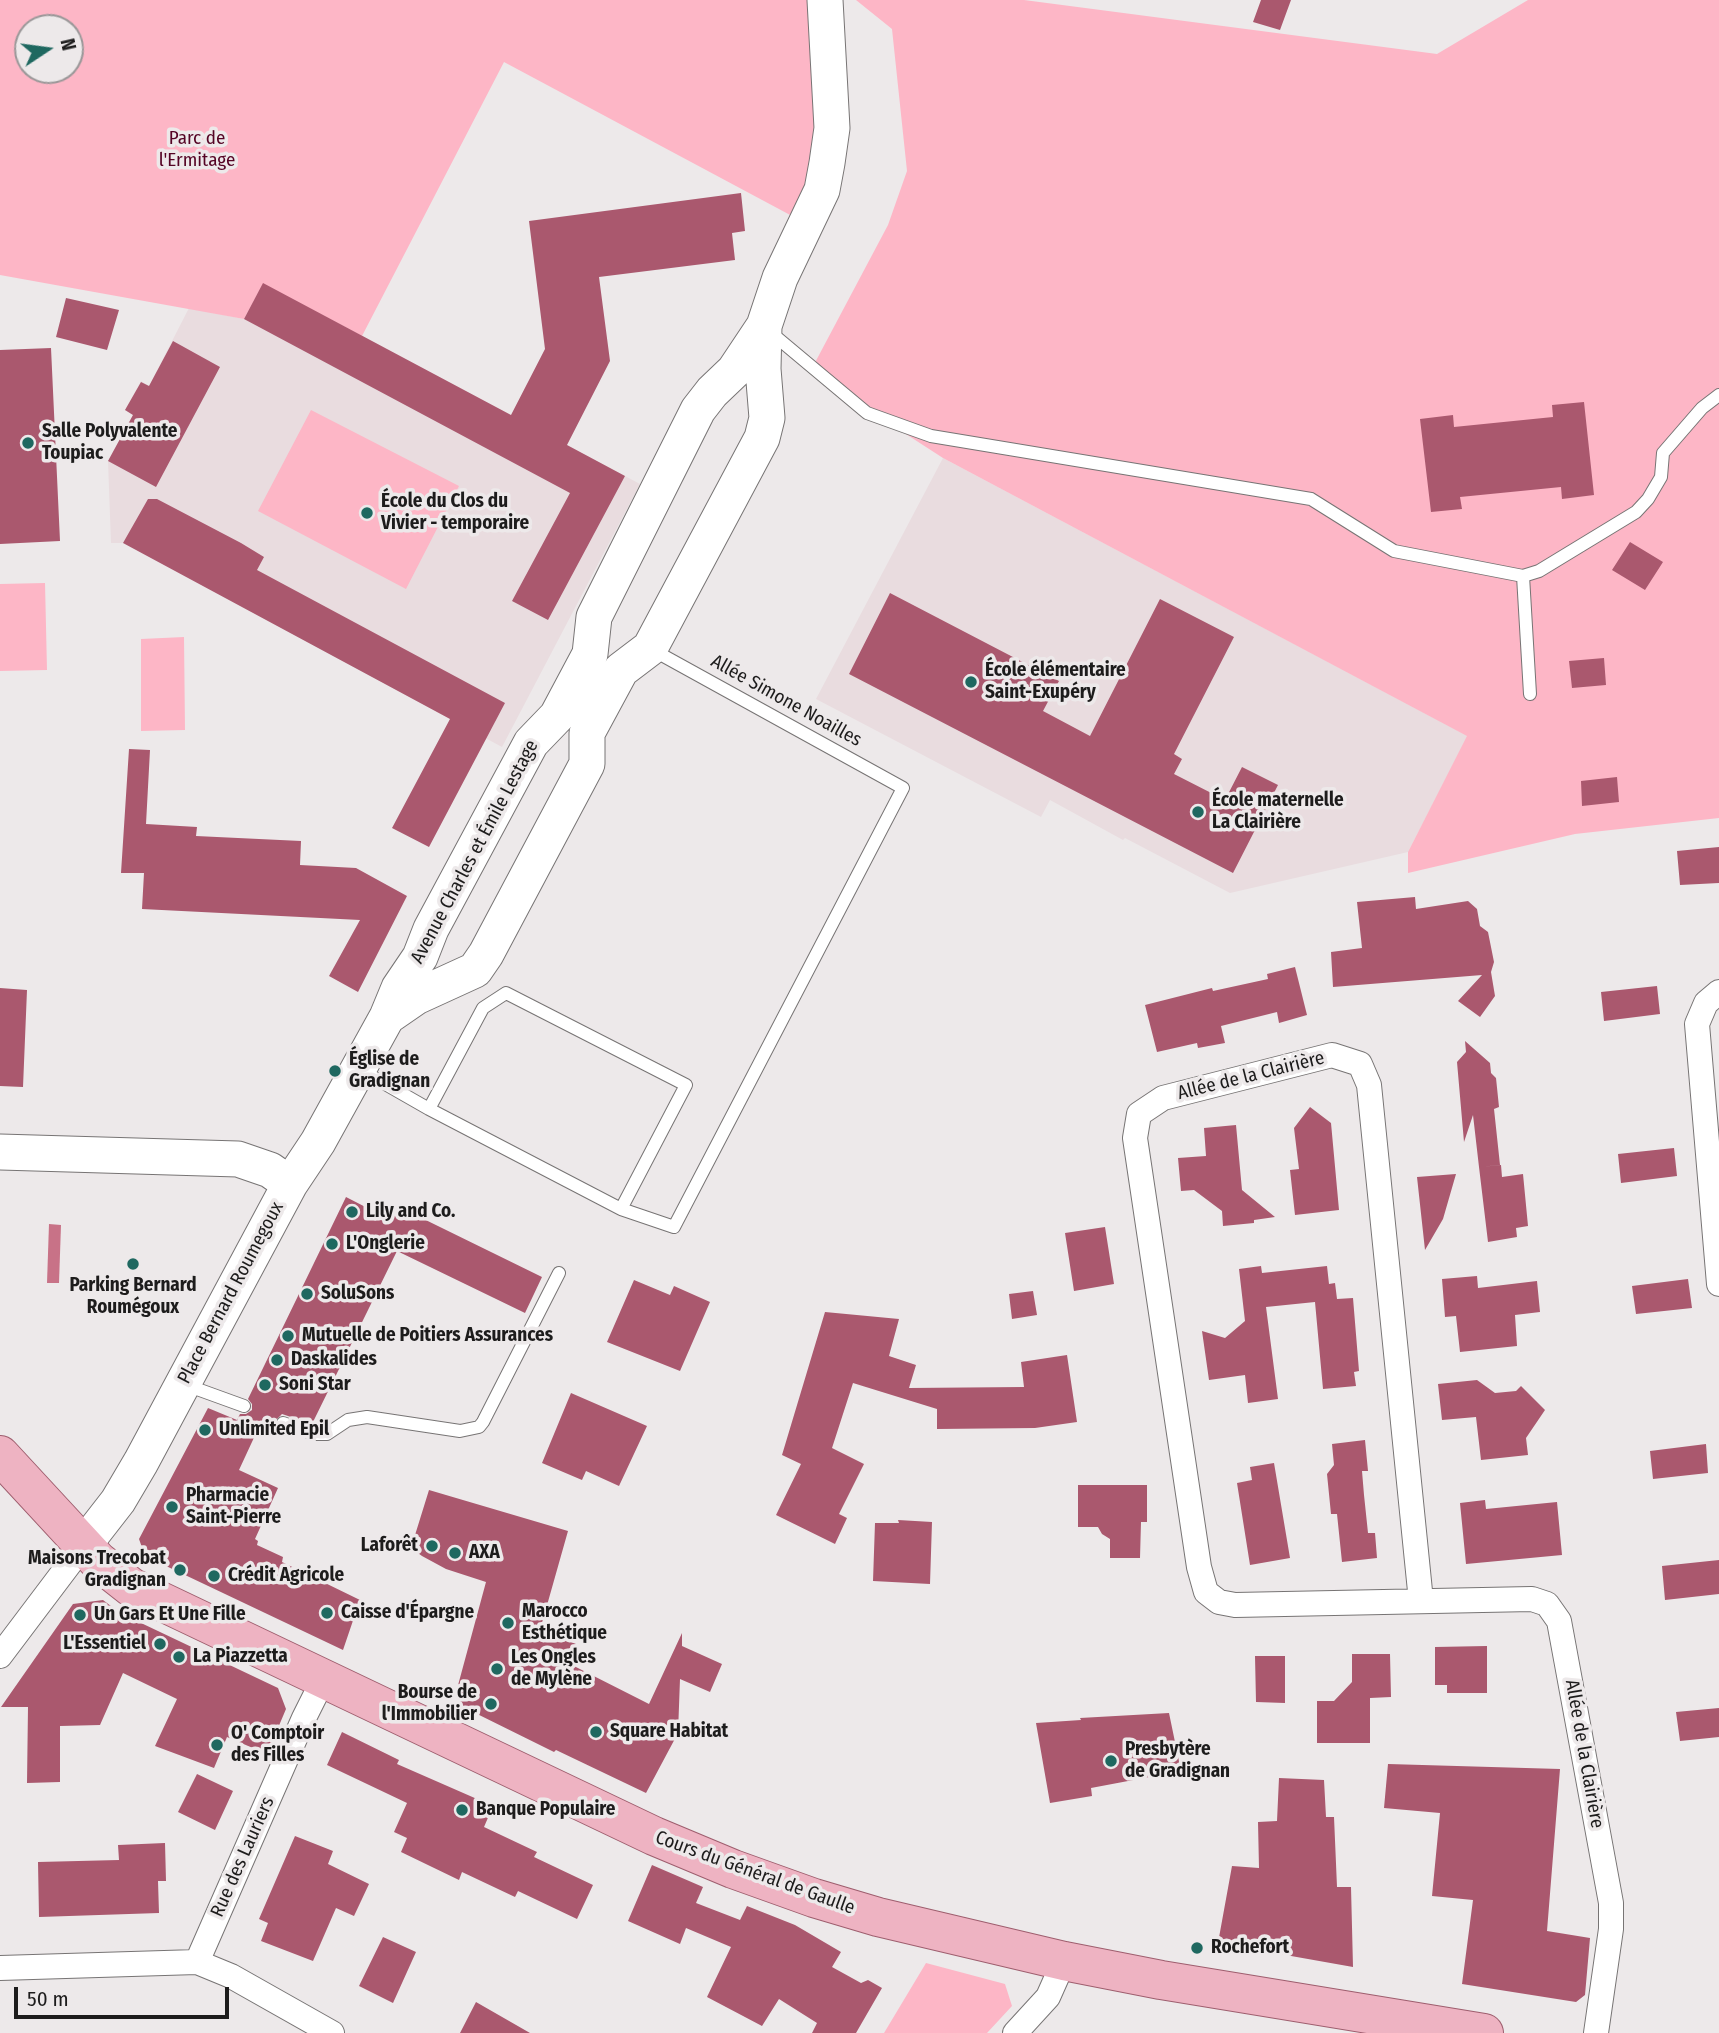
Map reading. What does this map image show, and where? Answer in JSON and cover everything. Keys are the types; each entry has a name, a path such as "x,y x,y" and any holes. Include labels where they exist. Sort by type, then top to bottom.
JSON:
{"main road":[{"name":"Cours du Général de Gaulle","path":"0,1455 83,1546 131,1587 654,1836 733,1869 878,1917 1064,1961 1419,2028 1484,2033"}],"street":[{"name":"Avenue Charles et Émile Lestage","path":"290,1184 359,1069 399,988 420,957 431,929 531,743 557,716 590,654 594,617 698,410 726,380 764,326 780,278 822,190 831,128 825,0"},
{"name":"Avenue Charles et Émile Lestage","path":"387,1017 416,997 475,970 486,954 587,764 586,733 621,670 650,648 762,439 766,418 764,326"},
{"path":"726,380 745,384 765,394"},
{"path":"420,957 431,971 448,983"},
{"path":"1719,992 1706,1003 1697,1024 1719,1284"},
{"name":"Allée de la Clairière","path":"1421,1601 1369,1085 1360,1064 1332,1055 1163,1098 1139,1114 1135,1139 1199,1567 1206,1592 1219,1602 1235,1605 1532,1599 1547,1604 1559,1621 1611,1903 1611,1929 1596,2033"},
{"name":"Place Bernard Roumegoux","path":"0,1152 238,1159 270,1170 290,1184 118,1501 83,1546"},
{"path":"0,1656 83,1546"},
{"name":"Rue des Lauriers","path":"197,1962 304,1718 316,1694 330,1681"},
{"path":"1015,2033 1048,1997 1064,1961"},
{"path":"0,1968 197,1962 231,1976 332,2033"}],"lane":[{"path":"764,326 867,413 931,436 1311,499 1394,551 1523,576 1539,571 1636,512 1648,499 1661,477 1663,453 1702,408 1719,394"},
{"path":"1523,576 1530,694"},
{"name":"Allée Simone Noailles","path":"621,1209 674,1227 903,788 650,648"},
{"path":"359,1069 429,1109 621,1209 687,1085 506,993 483,1009 429,1109"},
{"path":"283,1423 314,1434 327,1434 348,1420 367,1417 460,1431 478,1427 559,1273"},
{"path":"183,1384 244,1406"}],"shaded area":[{"name":"École du Clos du Vivier - temporaire","path":"263,283 640,484 502,747 124,543 111,543 108,461 133,415 125,410 141,381 149,386 189,308 244,319"},
{"path":"943,458 1468,736 1408,852 1230,893 1050,800 1041,817 816,699"},
{"path":"49,1224 61,1225 59,1283 47,1283"}],"green space":[{"name":"Parc de l'Ermitage","path":"0,0 825,0 807,224 504,62 362,336 263,284 244,319 0,275"},
{"path":"856,0 1024,0 1437,54 1528,0 1719,0 1719,818 1575,834 1408,873 1408,852 1467,736 943,458 810,372 888,225 907,171 892,29"},
{"path":"311,410 459,486 406,589 258,511"},
{"path":"45,583 47,670 0,671 0,584"},
{"path":"184,637 185,730 141,731 141,639"},
{"path":"926,1963 1005,1984 1012,2006 987,2033 884,2033"}],"building":[{"path":"1261,0 1291,0 1280,30 1253,22"},
{"path":"741,193 745,231 732,233 735,260 599,277 610,361 567,445 625,476 548,620 512,601 570,493 244,319 263,283 511,415 545,349 529,221"},
{"path":"66,298 119,310 107,350 56,337"},
{"path":"173,341 220,367 156,487 108,461 133,415 125,410 141,382 149,386"},
{"name":"Salle Polyvalente Toupiac","path":"51,348 60,541 0,544 0,350"},
{"path":"1584,402 1594,495 1562,499 1561,487 1460,497 1462,509 1431,512 1420,419 1453,415 1454,427 1553,417 1552,405"},
{"path":"148,499 157,499 241,543 264,557 257,570 505,703 429,847 392,828 450,719 123,543"},
{"path":"1630,542 1663,562 1645,590 1612,570"},
{"path":"890,593 1059,681 1043,711 1090,736 1160,599 1234,637 1174,754 1182,759 1174,774 1225,800 1242,767 1278,785 1233,873 849,674"},
{"path":"1604,658 1606,685 1572,688 1569,661"},
{"path":"129,749 150,750 146,824 197,827 196,836 301,841 300,865 356,868 407,896 358,992 329,976 360,920 142,909 144,873 121,873"},
{"path":"1617,777 1619,802 1582,806 1581,781"},
{"path":"1719,847 1719,883 1680,885 1677,851"},
{"path":"1415,897 1416,909 1468,901 1477,909 1480,926 1488,932 1494,962 1491,972 1495,996 1480,1017 1458,1001 1482,975 1333,987 1331,952 1362,948 1357,902"},
{"path":"1295,967 1307,1015 1279,1023 1277,1012 1221,1026 1225,1043 1198,1048 1197,1043 1157,1052 1145,1005 1212,988 1213,991 1268,979 1267,974"},
{"path":"1657,986 1660,1014 1604,1021 1601,992"},
{"path":"0,988 27,990 23,1087 0,1086"},
{"path":"1465,1041 1490,1063 1491,1073 1496,1078 1499,1107 1494,1109 1500,1165 1479,1167 1473,1115 1464,1142 1457,1062 1466,1052"},
{"path":"1310,1107 1331,1123 1339,1210 1295,1215 1290,1170 1299,1169 1294,1128"},
{"path":"1236,1125 1242,1190 1275,1217 1254,1220 1254,1223 1223,1226 1222,1211 1194,1190 1181,1191 1178,1158 1206,1156 1204,1128"},
{"path":"1674,1148 1677,1176 1621,1183 1618,1154"},
{"path":"1501,1165 1502,1177 1523,1174 1528,1226 1516,1228 1517,1237 1488,1242 1479,1167"},
{"path":"1456,1174 1443,1219 1425,1250 1417,1177"},
{"path":"346,1197 383,1216 391,1203 542,1277 525,1313 397,1251 312,1424 282,1414 275,1421 279,1431 276,1437 258,1429 239,1470 278,1488 255,1539 258,1541 257,1545 283,1557 282,1562 360,1600 343,1650 145,1556 139,1539 208,1408 237,1420 240,1414 252,1410 248,1399"},
{"path":"1105,1227 1114,1284 1074,1291 1065,1233"},
{"path":"1261,1266 1262,1273 1327,1266 1329,1284 1335,1283 1337,1299 1353,1298 1359,1371 1354,1372 1356,1386 1323,1389 1315,1302 1266,1307 1278,1399 1248,1403 1245,1375 1209,1380 1202,1331 1225,1338 1245,1321 1239,1269"},
{"path":"1477,1276 1478,1288 1537,1281 1540,1312 1515,1315 1517,1346 1460,1352 1456,1316 1445,1317 1442,1279"},
{"path":"1688,1279 1692,1308 1636,1314 1632,1286"},
{"path":"634,1280 670,1295 674,1286 710,1302 680,1371 607,1342"},
{"path":"1033,1291 1037,1315 1012,1319 1009,1294"},
{"path":"825,1312 899,1319 889,1356 916,1365 909,1388 1024,1387 1021,1362 1067,1355 1077,1422 1035,1428 937,1429 937,1409 853,1383 832,1448 864,1464 839,1514 847,1518 835,1544 776,1515 801,1464 782,1455"},
{"path":"1477,1380 1495,1393 1516,1391 1521,1386 1545,1410 1526,1438 1528,1455 1481,1460 1476,1417 1442,1420 1438,1384"},
{"path":"571,1393 647,1426 619,1486 586,1471 582,1480 542,1463"},
{"path":"1365,1440 1368,1471 1362,1471 1364,1495 1368,1533 1375,1533 1377,1558 1342,1562 1337,1514 1331,1514 1327,1474 1334,1465 1332,1444"},
{"path":"1706,1444 1708,1473 1653,1479 1650,1451"},
{"path":"1274,1463 1290,1558 1250,1565 1237,1483 1252,1480 1250,1467"},
{"path":"1078,1485 1147,1485 1147,1522 1141,1522 1140,1558 1110,1558 1110,1539 1102,1534 1098,1527 1078,1527"},
{"path":"429,1490 568,1531 540,1630 576,1644 568,1663 649,1704 682,1633 682,1646 722,1664 710,1692 680,1679 678,1733 646,1793 461,1706 457,1689 486,1582 446,1569 411,1548"},
{"path":"1485,1500 1486,1509 1557,1502 1562,1555 1466,1564 1460,1503"},
{"path":"898,1520 932,1522 930,1584 873,1581 875,1523 899,1523"},
{"path":"1719,1560 1719,1594 1665,1600 1662,1566"},
{"path":"103,1600 120,1613 278,1688 286,1709 267,1754 227,1737 214,1768 155,1746 177,1699 123,1673 100,1725 60,1726 60,1782 27,1783 28,1707 1,1707 73,1604"},
{"path":"1487,1646 1487,1693 1447,1693 1447,1685 1435,1685 1435,1647"},
{"path":"1352,1654 1390,1654 1391,1697 1370,1698 1370,1743 1317,1743 1317,1701 1334,1701 1352,1682"},
{"path":"1255,1656 1285,1656 1285,1703 1256,1702"},
{"path":"1719,1708 1719,1737 1680,1741 1676,1712"},
{"name":"Presbytère de Gradignan","path":"1169,1713 1181,1771 1091,1788 1092,1796 1050,1803 1036,1723"},
{"path":"342,1732 399,1760 397,1764 493,1806 484,1827 537,1852 534,1857 593,1885 577,1919 518,1891 515,1897 462,1872 459,1880 401,1852 407,1838 394,1832 407,1803 327,1765"},
{"path":"1388,1764 1560,1769 1547,1931 1590,1938 1585,1995 1576,2002 1462,1984 1473,1900 1432,1896 1440,1813 1384,1808"},
{"path":"197,1774 233,1791 215,1830 178,1812"},
{"path":"1279,1778 1324,1780 1326,1817 1334,1817 1337,1887 1351,1887 1353,1967 1218,1943 1232,1866 1259,1868 1258,1822 1277,1821"},
{"path":"295,1836 333,1851 328,1864 369,1884 354,1916 336,1908 313,1961 261,1941 268,1923 259,1919"},
{"path":"165,1843 166,1881 158,1881 159,1913 39,1917 38,1862 119,1860 118,1845"},
{"path":"652,1865 703,1887 696,1903 740,1920 747,1906 795,1925 841,1952 832,1967 861,1983 868,1980 882,1988 856,2033 812,2033 817,2023 779,1999 762,2026 707,1997 731,1947 686,1928 680,1944 628,1921"},
{"path":"383,1937 416,1952 393,2003 359,1986"},
{"path":"476,2002 530,2033 460,2033"}],"place":[{"name":"Salle Polyvalente Toupiac","path":"28,443"},
{"name":"École du Clos du Vivier - temporaire","path":"367,513"},
{"name":"École élémentaire Saint-Exupéry","path":"971,682"},
{"name":"École maternelle La Clairière","path":"1198,812"},
{"name":"Église de Gradignan","path":"335,1071"},
{"name":"Lily and Co.","path":"352,1212"},
{"name":"L'Onglerie","path":"332,1244"},
{"name":"Parking Bernard Roumégoux","path":"133,1264"},
{"name":"SoluSons","path":"307,1294"},
{"name":"Mutuelle de Poitiers Assurances","path":"288,1336"},
{"name":"Daskalides","path":"277,1360"},
{"name":"Soni Star","path":"265,1385"},
{"name":"Unlimited Epil","path":"205,1430"},
{"name":"Pharmacie Saint-Pierre","path":"172,1507"},
{"name":"Laforêt","path":"432,1546"},
{"name":"AXA","path":"455,1553"},
{"name":"Maisons Trecobat Gradignan","path":"180,1570"},
{"name":"Crédit Agricole","path":"214,1576"},
{"name":"Caisse d'Épargne","path":"327,1613"},
{"name":"Un Gars Et Une Fille","path":"80,1615"},
{"name":"Marocco Esthétique","path":"508,1623"},
{"name":"L'Essentiel","path":"160,1644"},
{"name":"La Piazzetta","path":"179,1657"},
{"name":"Les Ongles de Mylène","path":"497,1669"},
{"name":"Bourse de l'Immobilier","path":"491,1704"},
{"name":"Square Habitat","path":"596,1732"},
{"name":"O' Comptoir des Filles","path":"217,1745"},
{"name":"Presbytère de Gradignan","path":"1111,1761"},
{"name":"Banque Populaire","path":"462,1810"},
{"name":"Rochefort","path":"1197,1948"}]}
